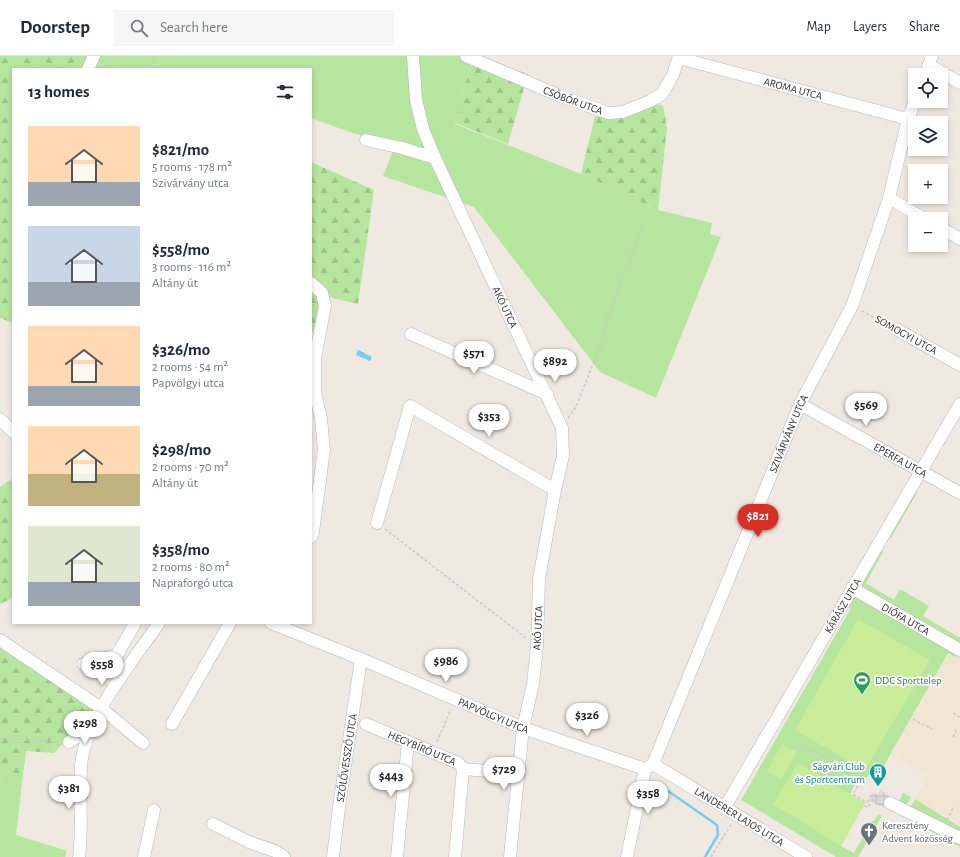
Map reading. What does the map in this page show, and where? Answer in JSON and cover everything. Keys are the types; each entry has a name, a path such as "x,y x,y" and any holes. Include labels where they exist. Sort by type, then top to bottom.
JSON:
{"street":[{"path":"88,68 94,56"},
{"name":"AKÓ UTCA","path":"413,56 416,100 423,129 435,158 562,428 563,456 555,490 539,579 537,647 533,684 509,773 510,857"},
{"name":"CSÖBÖR UTCA","path":"466,56 558,95 608,113 622,112 650,101 662,94 673,75 679,57"},
{"name":"AROMA UTCA","path":"679,57 908,119"},
{"path":"929,65 960,83"},
{"name":"SZIVÁRVÁNY UTCA","path":"627,857 649,766 800,404 852,306 889,198 908,119"},
{"path":"366,140 402,148 435,158"},
{"path":"889,198 913,212"},
{"path":"948,232 960,240"},
{"path":"312,284 322,294 325,306 315,358 315,392 321,418 324,450 312,534"},
{"name":"SOMOGYI UTCA","path":"896,328 960,365"},
{"path":"411,334 547,394"},
{"name":"EPERFA UTCA","path":"800,404 960,492"},
{"name":"KÁRÁSZ UTCA","path":"725,807 960,404"},
{"path":"378,523 410,406 555,490"},
{"path":"0,419 12,431"},
{"name":"DIÓFA UTCA","path":"852,588 960,650"},
{"path":"83,664 117,655 134,624"},
{"path":"79,857 82,838 82,765 90,728 101,708 158,624"},
{"path":"172,724 229,624"},
{"name":"PAPVÖLGYI UTCA","path":"275,624 362,659 522,728 649,766"},
{"path":"0,640 101,708 143,743"},
{"path":"117,655 130,665"},
{"name":"SZŐLŐVESSZŐ UTCA","path":"333,857 340,800 362,659"},
{"name":"HEGYBÍRÓ UTCA","path":"366,724 458,763 463,769 509,773"},
{"path":"69,742 90,728"},
{"path":"397,857 408,742"},
{"name":"LANDERER LAJOS UTCA","path":"649,766 725,807 806,857"},
{"path":"455,857 463,769"},
{"path":"890,803 960,838"},
{"path":"144,857 154,810"},
{"path":"213,824 249,842 276,851 284,857"}],"path":[{"path":"154,56 154,68"},
{"path":"562,428 576,407 603,339 605,325 641,230"},
{"name":"SOMOGYI UTCA","path":"852,306 896,328"},
{"path":"378,523 537,647"},
{"path":"432,752 455,700"},
{"path":"953,713 960,717"},
{"path":"913,719 932,729"},
{"path":"953,736 956,732 955,730"},
{"path":"0,738 69,742"},
{"path":"794,748 797,746 806,748 842,768 859,783"},
{"path":"864,806 868,807 871,802 866,802 853,794 865,770"},
{"path":"875,793 876,799"},
{"path":"942,829 954,806"},
{"path":"711,857 737,815"}],"shaded area":[{"path":"948,653 960,660 960,825 915,799 928,775 891,755"},
{"path":"880,790 890,796 883,808 868,800 872,792 877,795"}],"green space":[{"path":"0,56 99,56 101,68 12,68 12,323 0,318"},
{"path":"99,56 473,56 455,124 581,174 658,210 712,223 710,234 721,237 656,398 600,372 474,207 383,176 397,141 358,135 312,118 312,68 101,68"},
{"path":"473,56 528,74 508,144 455,123"},
{"path":"653,104 663,105 667,128 658,210 581,174 595,116 620,117"},
{"path":"312,162 374,190 358,304 325,296 312,334"},
{"path":"12,479 12,598 0,604 0,487"},
{"path":"914,492 917,493 891,538 888,535"},
{"path":"879,549 883,552 866,583 894,600 900,589 929,606 923,616 960,638 960,646 860,588 859,585"},
{"path":"853,596 857,596 955,652 955,656 960,660 948,653 883,767 874,762 866,780 861,780 858,784 856,783 850,794 865,803 841,846 854,853 872,821 874,821 878,814 882,816 858,857 836,857 741,800 851,608 846,606"},
{"name":"DDC Sporttelep","path":"858,619 930,660 865,770 795,730"},
{"path":"0,633 97,707 54,753 26,751 22,783 0,777"},
{"path":"782,744 797,752 781,780 767,771"},
{"path":"798,763 865,803 841,846 773,804"},
{"path":"0,777 22,783 16,835 67,851 65,857 0,857"},
{"path":"903,793 911,797 906,806 898,803"},
{"path":"915,799 960,827 960,834 910,808"},
{"path":"916,819 960,842 960,847 914,822"}],"water":[{"path":"358,350 372,357 370,361 356,355"}],"waterway":[{"path":"655,782 717,825 718,835 705,857"}],"place":[{"name":"DDC Sporttelep","path":"862,695"},
{"name":"Ságvári Club és Sportcentrum","path":"878,787"},
{"name":"Keresztény Advent közösség","path":"869,846"}]}
